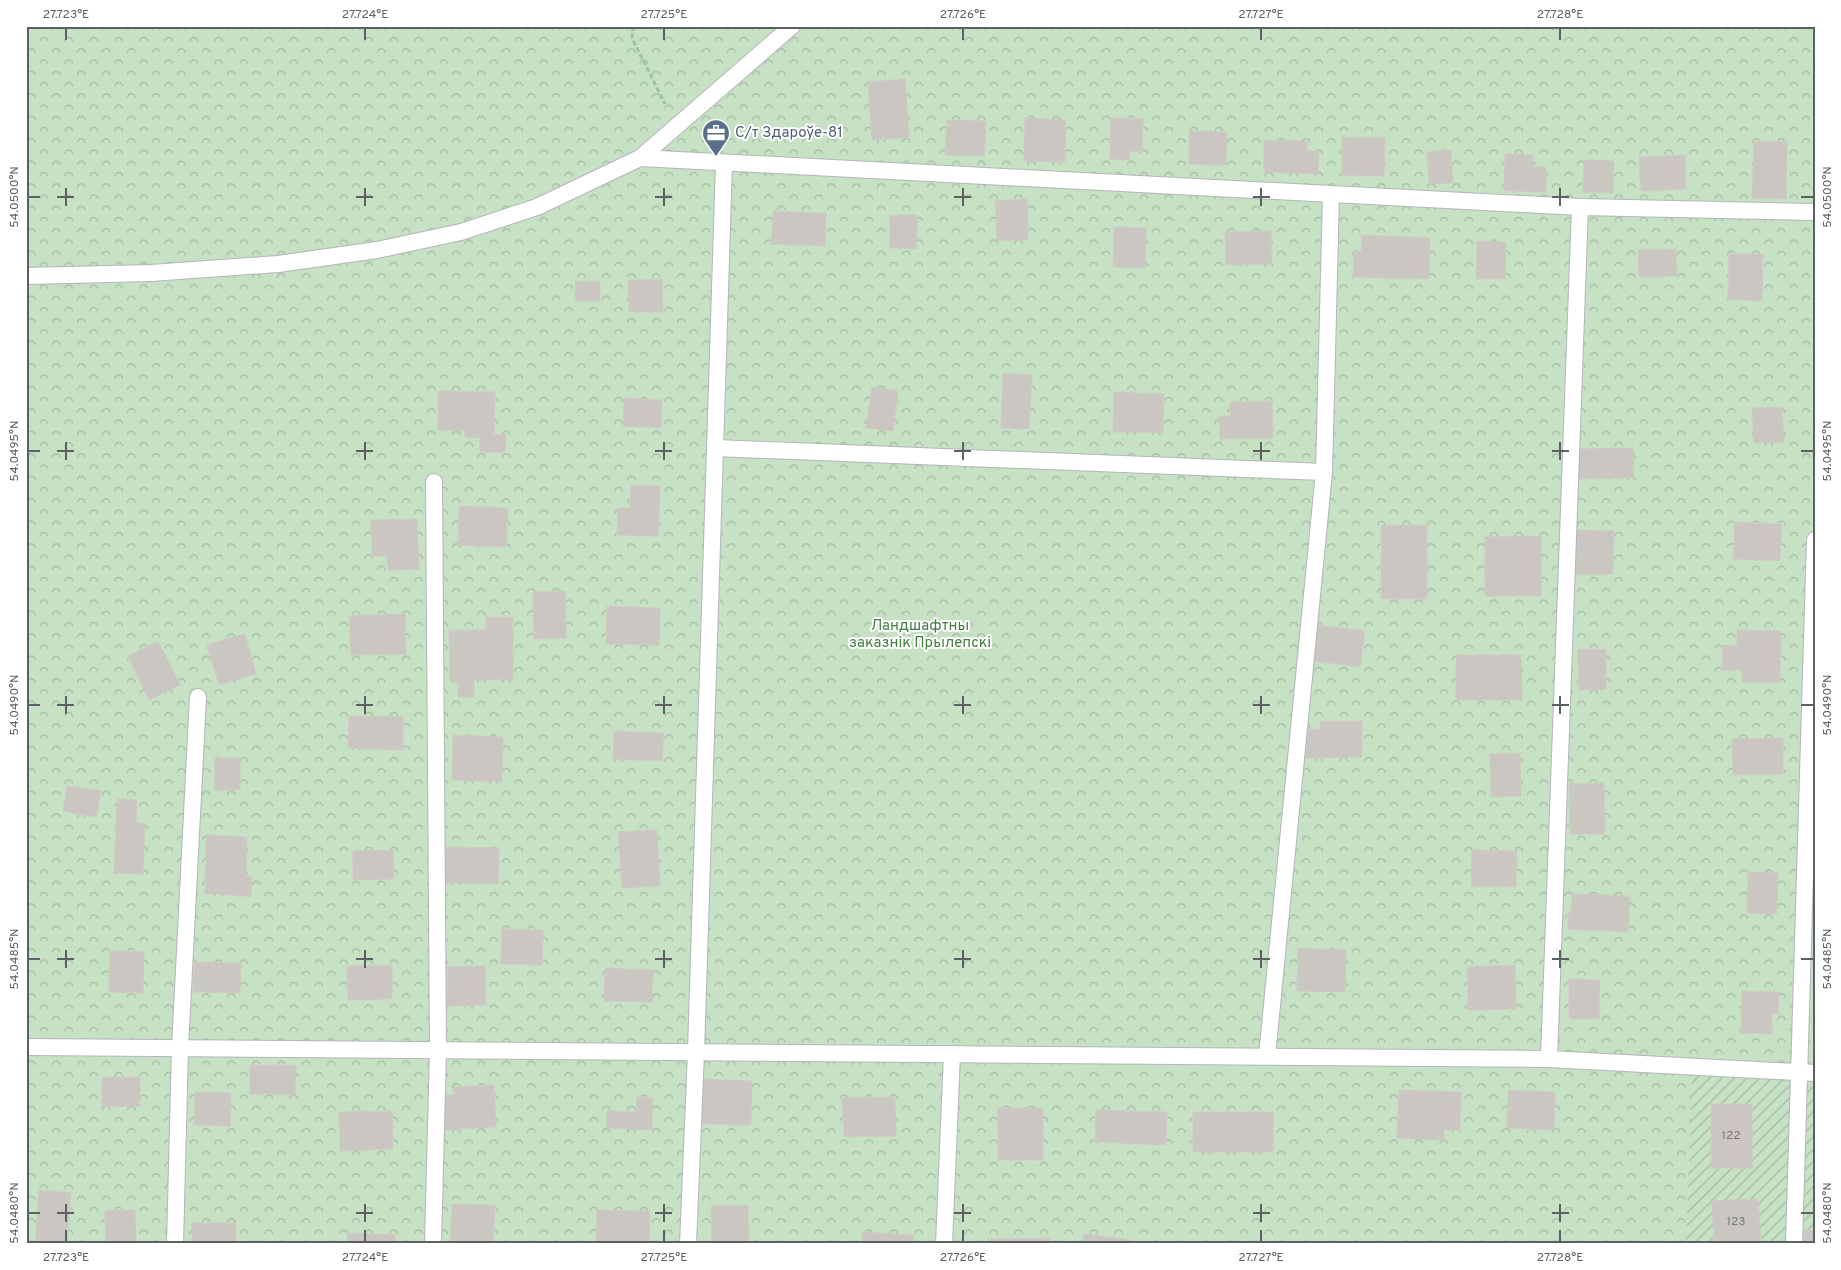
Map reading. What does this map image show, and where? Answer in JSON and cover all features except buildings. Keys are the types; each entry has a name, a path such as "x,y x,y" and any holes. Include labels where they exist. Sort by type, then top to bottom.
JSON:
{"lane":[{"path":"26,276 151,273 258,265 378,250 461,232 537,207 640,158 792,26"},
{"path":"640,158 1580,207 1815,212"},
{"path":"688,1244 696,1052 724,163"},
{"path":"1268,1056 1324,472 1330,194"},
{"path":"1549,1059 1580,207"},
{"path":"715,448 1324,472"},
{"path":"433,1244 438,1050 434,482"},
{"path":"1794,1244 1807,1073 1815,540"},
{"path":"174,1244 180,1048 198,697"},
{"path":"26,1048 1549,1059 1807,1073"},
{"path":"944,1244 952,1054"}],"path":[{"path":"633,26 632,38 676,127"}],"green space":[{"name":"Ландшафтны заказнік Прылепскі","path":"26,26 1815,26 1815,1244 26,1244"},
{"path":"1692,1075 1815,1077 1815,1244 1686,1244"}],"place":[{"name":"С/т Здароўе-81","path":"716,157"}]}
